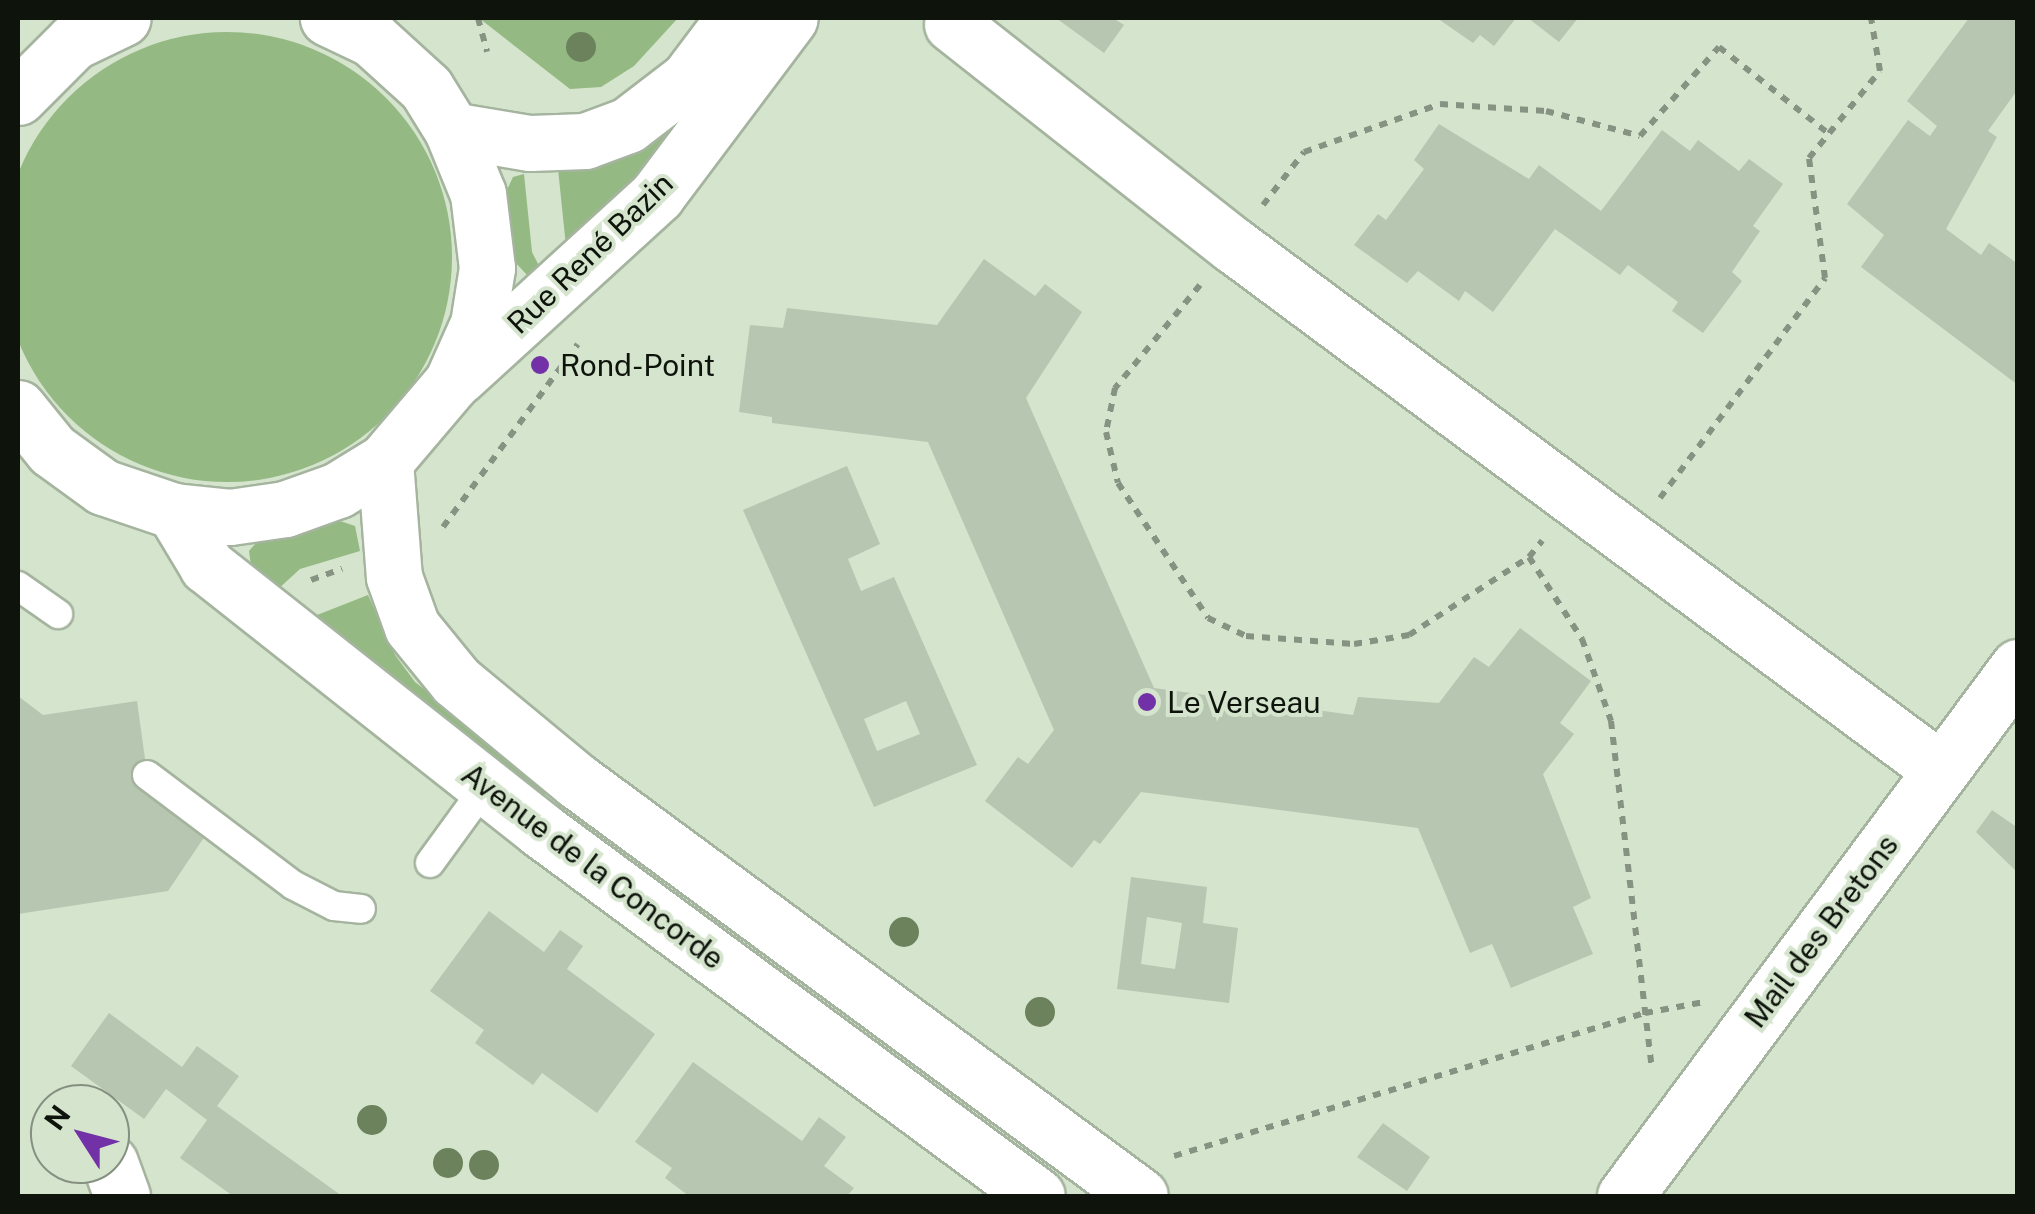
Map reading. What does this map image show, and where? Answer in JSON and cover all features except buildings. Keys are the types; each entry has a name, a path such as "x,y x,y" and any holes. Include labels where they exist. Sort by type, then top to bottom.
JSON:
{"street":[{"path":"18,97 71,30 122,18"},
{"path":"18,408 34,456 174,511 230,517 285,510 338,490 386,461 452,382 478,324 487,268 478,194 452,130 426,88 372,39 328,18"},
{"path":"452,130 530,143 584,140 628,125 688,79 734,18"},
{"name":"Rue René Bazin","path":"452,382 657,195 790,18"},
{"path":"952,24 1233,244 1941,770"},
{"name":"Avenue de la Concorde","path":"386,461 394,576 412,627 456,681 577,782 1124,1182"},
{"name":"Avenue de la Concorde","path":"174,511 207,566 486,786 1037,1196"},
{"name":"Mail des Bretons","path":"1625,1196 2018,666"}],"lane":[{"path":"18,586 58,614"},
{"path":"147,775 293,885 334,906 361,909"},
{"path":"430,863 486,786"}],"path":[{"path":"478,18 487,52"},
{"path":"1630,540 1824,278 1809,158 1880,71 1871,18"},
{"path":"1576,500 1529,557 1409,635 1354,644 1246,636 1208,618 1118,483 1106,432 1115,388 1304,152 1440,104 1546,112 1640,136 1719,47 1829,134"},
{"path":"1529,557 1582,639 1611,721 1661,1148"},
{"path":"295,586 360,563"},
{"path":"1124,1182 1645,1013 1779,988"}],"green space":[{"path":"479,18 678,18 634,66 601,87 570,89"},
{"path":"227,32 271,36 313,49 352,70 386,98 414,132 435,171 448,213 452,257 448,301 435,343 414,382 386,416 352,444 313,465 271,478 227,482 183,478 141,465 102,444 68,416 40,382 19,343 6,301 2,257 6,213 19,171 40,132 68,98 102,70 141,49 183,36"},
{"path":"664,124 675,145 566,246 558,169"},
{"path":"524,174 532,252 541,270 527,275 514,261 505,194 513,177"},
{"path":"340,521 355,526 360,551 300,569 277,590 252,573 249,551 256,543"},
{"path":"368,595 395,655 415,682 549,788 536,806 312,617"}],"place":[{"name":"Rond-Point","path":"540,365"},
{"name":"Le Verseau","path":"1147,702"}]}
